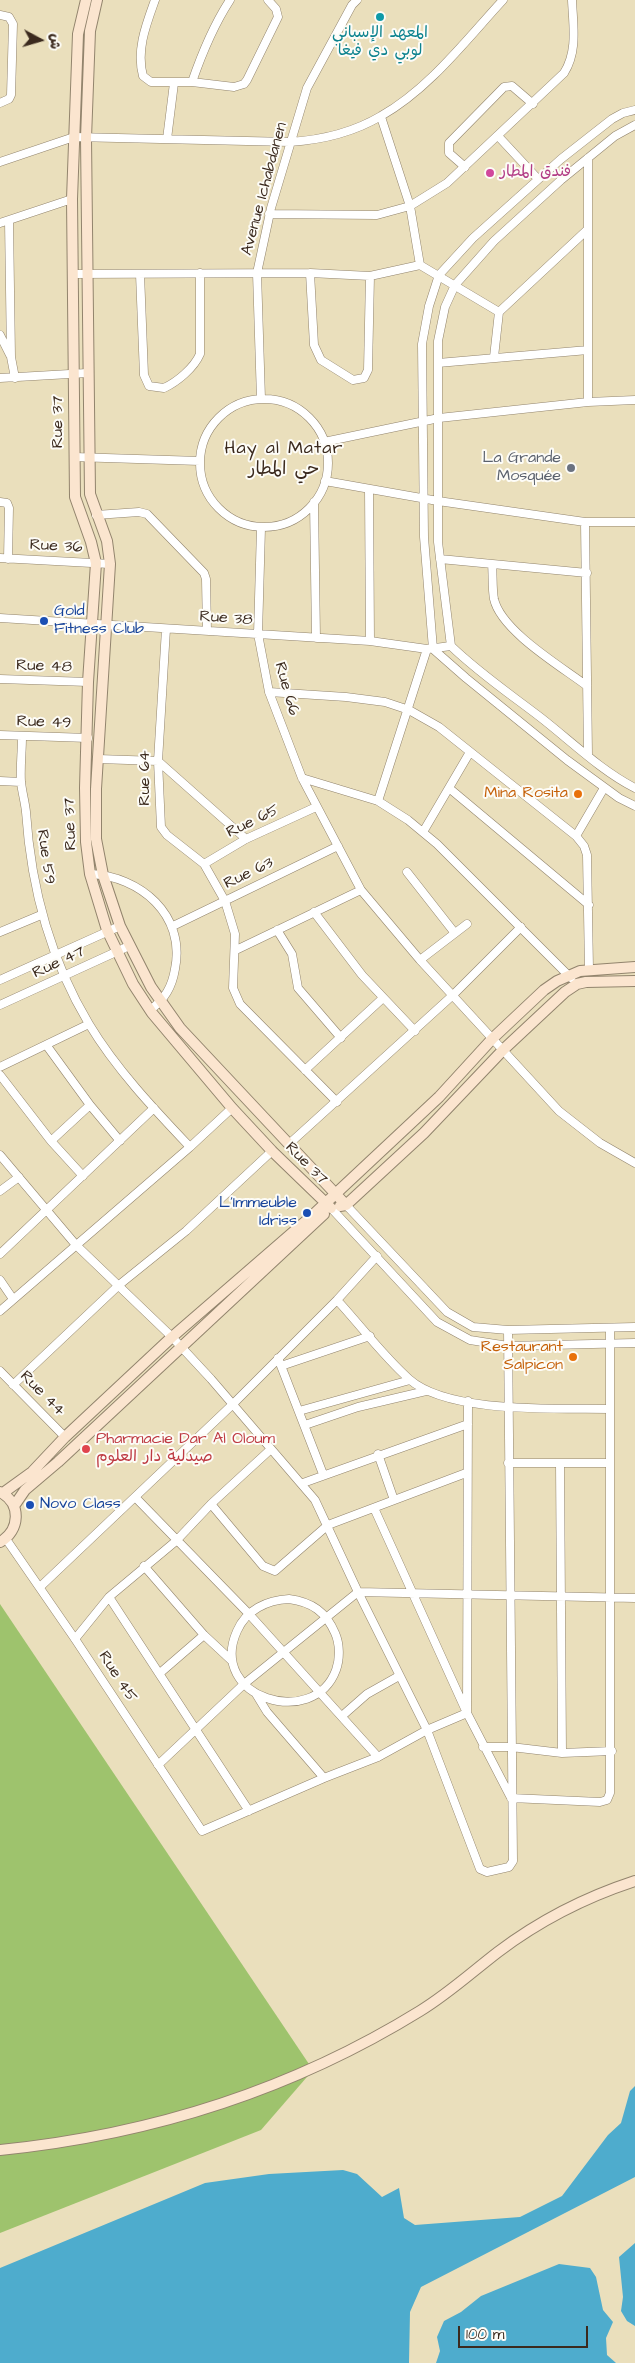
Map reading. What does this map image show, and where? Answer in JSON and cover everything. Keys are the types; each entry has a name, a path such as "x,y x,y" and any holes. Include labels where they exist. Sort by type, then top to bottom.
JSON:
{"street":[{"name":"Rue 37","path":"86,0 78,34 72,198 74,457 75,497 92,542 96,563 88,682 88,738 84,818 90,874 107,930 134,984 150,1010 184,1054 272,1151 328,1206 437,1322 470,1340 508,1346 635,1343"},
{"name":"Rue 37","path":"97,0 90,30 86,138 87,373 90,494 96,515 107,541 110,564 98,758 96,839 103,875 120,926 129,946 161,1002 207,1059 447,1312 473,1327 508,1330 635,1327"},
{"path":"154,0 142,38 143,76 151,82 192,82 234,87 244,84 278,17 276,9 268,0"},
{"path":"192,82 211,34 230,0"},
{"path":"0,162 74,137 290,142 344,132 381,117 406,100 503,0"},
{"path":"269,214 377,214 410,206 447,183 564,73 570,64 574,45 572,0"},
{"name":"Avenue Ichabdanen","path":"261,400 257,273 269,214 307,88 352,2"},
{"path":"0,15 9,17 13,24 11,95 10,99 0,104"},
{"path":"167,139 174,83"},
{"path":"465,167 450,153 449,143 504,88 512,86 533,104"},
{"path":"378,801 430,649 424,537 422,344 429,306 439,275 473,238 597,129 623,112 635,110"},
{"path":"381,117 410,206 420,264"},
{"path":"635,125 615,136 588,158 494,242 455,285 440,325 438,363 440,559 450,646 489,680 540,717 588,756 635,788"},
{"path":"498,136 538,179"},
{"path":"588,158 588,402"},
{"path":"0,224 72,198"},
{"path":"8,221 11,357 15,378"},
{"path":"494,357 499,312 587,230"},
{"path":"72,274 310,273 370,276 420,264 499,312"},
{"path":"140,274 144,376 149,386 164,388 187,372 197,361 200,354 200,273"},
{"path":"310,273 314,345 321,360 353,380 364,378 368,370 370,276"},
{"path":"0,335 11,357"},
{"path":"438,363 588,350"},
{"path":"0,378 87,373"},
{"path":"261,400 277,401 299,411 316,428 324,442 327,455 325,481 314,502 304,513 291,522 261,528 241,524 224,514 210,499 202,481 200,461 204,442 212,425 226,412 242,403 261,400"},
{"path":"324,442 439,418 588,402 635,400"},
{"path":"74,457 200,461"},
{"path":"325,481 438,501 585,522 635,522"},
{"path":"369,489 370,641"},
{"path":"0,502 7,503 10,508 4,559"},
{"path":"314,502 316,638"},
{"path":"96,515 139,512 147,514 199,566 206,579 207,631"},
{"path":"585,522 588,756"},
{"name":"Rue 66","path":"261,528 258,634 269,692 302,778 361,890 420,960 559,1111 580,1129 620,1156 635,1163"},
{"name":"Rue 36","path":"4,559 110,564"},
{"path":"440,559 587,573"},
{"path":"492,564 494,601 509,626 522,638 587,686"},
{"name":"Rue 38","path":"0,618 370,641 430,649 450,646"},
{"name":"Rue 64","path":"166,629 158,761 159,820 162,829 204,864 225,900 233,923 236,950 233,983 236,997 337,1102"},
{"path":"430,649 604,788 635,806"},
{"name":"Rue 48","path":"0,679 88,682"},
{"path":"269,692 375,701 409,710 439,727 576,836 584,846 587,855 589,969"},
{"name":"Rue 49","path":"0,735 88,738"},
{"name":"Rue 59","path":"22,737 21,782 29,849 42,915 54,955 89,1024 107,1051 154,1108 190,1147"},
{"path":"423,832 470,752"},
{"path":"98,758 158,761 246,839"},
{"path":"302,778 378,801 423,832 521,927 576,984"},
{"path":"0,782 21,782"},
{"path":"449,788 589,906"},
{"path":"576,836 604,788"},
{"name":"Rue 65","path":"204,864 246,839 316,807"},
{"name":"Rue 63","path":"173,926 338,846"},
{"path":"407,872 454,932"},
{"path":"90,874 103,875 130,885 151,897 159,904 173,926 177,945 176,966 170,986 161,1002 150,1010"},
{"path":"236,950 361,890"},
{"path":"314,912 383,998 415,1031"},
{"path":"0,932 42,915"},
{"path":"420,960 454,932 467,924"},
{"name":"Rue 47","path":"0,980 107,930 120,926"},
{"path":"289,1144 415,1031 521,927"},
{"path":"277,930 292,954 298,988 341,1038"},
{"name":"Rue 47","path":"0,1005 129,946"},
{"path":"14,1506 25,1490 58,1462 181,1347 328,1206 335,1194 439,1097 493,1038 544,990 569,975 589,969 635,967"},
{"path":"3,1541 14,1530 16,1518 14,1506 1,1493 32,1472 65,1437 172,1338 328,1206 346,1205 424,1133 554,1001 576,984 635,981"},
{"path":"305,1070 383,998"},
{"path":"0,1067 47,1046 89,1024"},
{"path":"47,1046 90,1106 120,1141"},
{"path":"0,1075 51,1141 83,1176"},
{"path":"51,1141 90,1106"},
{"path":"0,1254 154,1108"},
{"path":"0,1311 190,1147 232,1108"},
{"path":"13,1385 119,1285 186,1231 272,1151"},
{"path":"0,1155 76,1245 181,1347 303,1483 315,1500 358,1592 427,1730 480,1869 483,1872 512,1866 508,1330"},
{"path":"0,1191 18,1177"},
{"path":"40,1587 279,1362 376,1256"},
{"path":"0,1280 13,1299"},
{"path":"337,1300 410,1380 426,1391 449,1400 509,1407 610,1409"},
{"path":"437,1322 447,1312"},
{"path":"512,1798 589,1802 607,1800 611,1790 610,1328"},
{"path":"279,1362 370,1336"},
{"path":"279,1362 305,1424 323,1474"},
{"name":"Rue 44","path":"0,1371 65,1437"},
{"path":"299,1410 410,1380"},
{"path":"305,1424 358,1407 426,1391"},
{"path":"354,1395 358,1407"},
{"path":"467,1714 466,1473 468,1401"},
{"path":"303,1483 378,1454 468,1424"},
{"path":"76,1639 109,1596 176,1541 211,1504 272,1449"},
{"path":"378,1454 394,1500"},
{"path":"508,1463 560,1464 610,1462"},
{"path":"560,1464 562,1753"},
{"path":"211,1504 236,1537 266,1568 273,1571 284,1565 328,1525 466,1473"},
{"path":"135,1497 176,1541 250,1614 378,1757"},
{"path":"374,1508 467,1714 512,1798"},
{"name":"Rue 45","path":"3,1541 40,1587 76,1639 202,1831 249,1811"},
{"path":"144,1566 204,1635 232,1661 238,1677 256,1694 270,1700 288,1702 305,1699 327,1686 333,1678 339,1657 336,1636 327,1617 310,1604 289,1599 268,1602 242,1621 235,1636 232,1661"},
{"path":"158,1765 196,1728 282,1651 358,1592 635,1598"},
{"path":"109,1596 249,1811 378,1757 427,1730 467,1714"},
{"path":"160,1673 204,1635"},
{"path":"342,1716 367,1694 399,1676"},
{"path":"256,1694 267,1712 324,1778"},
{"path":"483,1747 512,1747 562,1753 612,1751"},
{"path":"0,2150 56,2143 138,2128 216,2106 283,2082 324,2063 420,2011 506,1946 543,1922 590,1898 635,1881"}],"green space":[{"path":"0,1604 313,2070 261,2130 0,2233"}],"water":[{"path":"635,2086 635,2177 421,2287 410,2312 409,2363 0,2363 0,2268 205,2183 269,2174 343,2170 357,2174 382,2197 399,2188 404,2218 415,2225 520,2217 562,2196 608,2135 621,2123 630,2091"},
{"path":"635,2243 635,2326 627,2321 621,2311 623,2297 619,2257"},
{"path":"559,2264 590,2268 596,2277 603,2310 613,2322 606,2338 607,2355 616,2363 436,2363 440,2351 437,2337 444,2321 461,2312 481,2296"}],"place":[{"name":"المعهد الإسباني لوبي دي فيغا","path":"380,17"},
{"name":"فندق المطار","path":"490,173"},
{"name":"La Grande Mosquée","path":"571,468"},
{"name":"Gold Fitness Club","path":"44,621"},
{"name":"Mina Rosita","path":"578,794"},
{"name":"L'Immeuble Idriss","path":"307,1213"},
{"name":"Restaurant Salpicon","path":"573,1357"},
{"name":"Pharmacie Dar Al Oloum صيدلية دار العلوم","path":"86,1449"},
{"name":"Novo Class","path":"30,1505"}],"district":[{"name":"Hay al Matar حي المطار","path":"284,459"}]}
